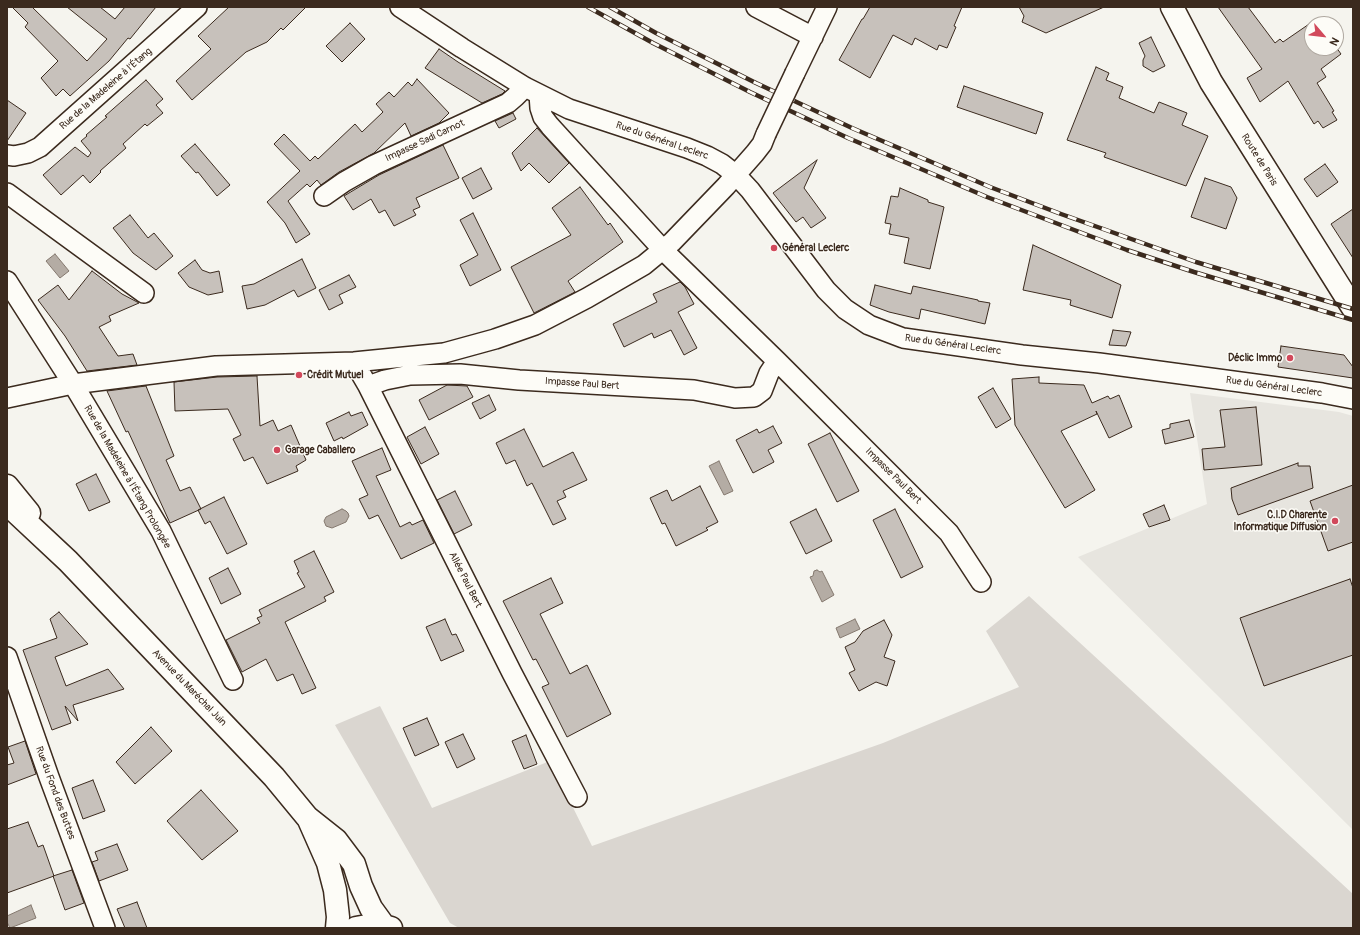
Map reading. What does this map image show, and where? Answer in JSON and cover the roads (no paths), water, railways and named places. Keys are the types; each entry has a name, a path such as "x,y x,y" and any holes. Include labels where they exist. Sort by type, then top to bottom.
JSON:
{"main road":[{"name":"Route de Paris","path":"1172,7 1211,82 1346,285 1353,308"},
{"name":"Avenue du Maréchal Juin","path":"7,486 68,560"},
{"name":"Avenue du Maréchal Juin","path":"7,504 68,560 274,777 307,817 336,840 354,864 361,886 371,908 388,927"},
{"name":"Avenue du Maréchal Juin","path":"307,817 328,863 335,890 338,917 336,928"},
{"path":"356,928 367,926 388,927"}],"street":[{"name":"Rue de la Madeleine à l'Étang","path":"7,155 14,156 28,154 40,147 197,7"},
{"name":"Rue du Général Leclerc","path":"400,7 462,48 532,90 569,109 707,156 722,164 736,175 757,199 826,290 845,310 869,325 902,338 1022,355 1107,364 1322,393 1353,399"},
{"path":"756,7 813,37"},
{"path":"7,398 73,384 216,366 354,362 444,353 495,340 535,324 588,298 644,265 668,246 736,175 759,148 827,7"},
{"name":"Impasse Sadi Carnot","path":"324,196 344,182 374,165 508,103 515,97 532,90"},
{"name":"Impasse Paul Bert","path":"532,90 544,117 550,126 668,246 777,361 949,533 981,582"},
{"path":"7,193 144,293"},
{"name":"Rue de la Madeleine à l'Étang Prolongée","path":"7,281 73,384 161,531 233,680"},
{"name":"Impasse Paul Bert","path":"368,386 386,380 410,375 460,374 556,383 694,390 735,398 754,397 762,391 769,373 777,361"},
{"name":"Allée Paul Bert","path":"354,362 368,386 508,666 577,797"},
{"name":"Rue du Fond des Buttes","path":"7,657 49,777 105,928"}],"railway":[{"path":"588,7 653,43 750,92 848,138 987,197 1127,250 1353,320"},
{"path":"610,7 656,33 756,83 852,128 990,187 1196,262 1353,309"}],"place":[{"name":"Général Leclerc","path":"774,248"},
{"name":"Déclic Immo","path":"1290,358"},
{"name":"Crédit Mutuel","path":"299,375"},
{"name":"Garage Caballero","path":"277,450"},
{"name":"C.I.D Charente Informatique Diffusion","path":"1335,521"}]}
